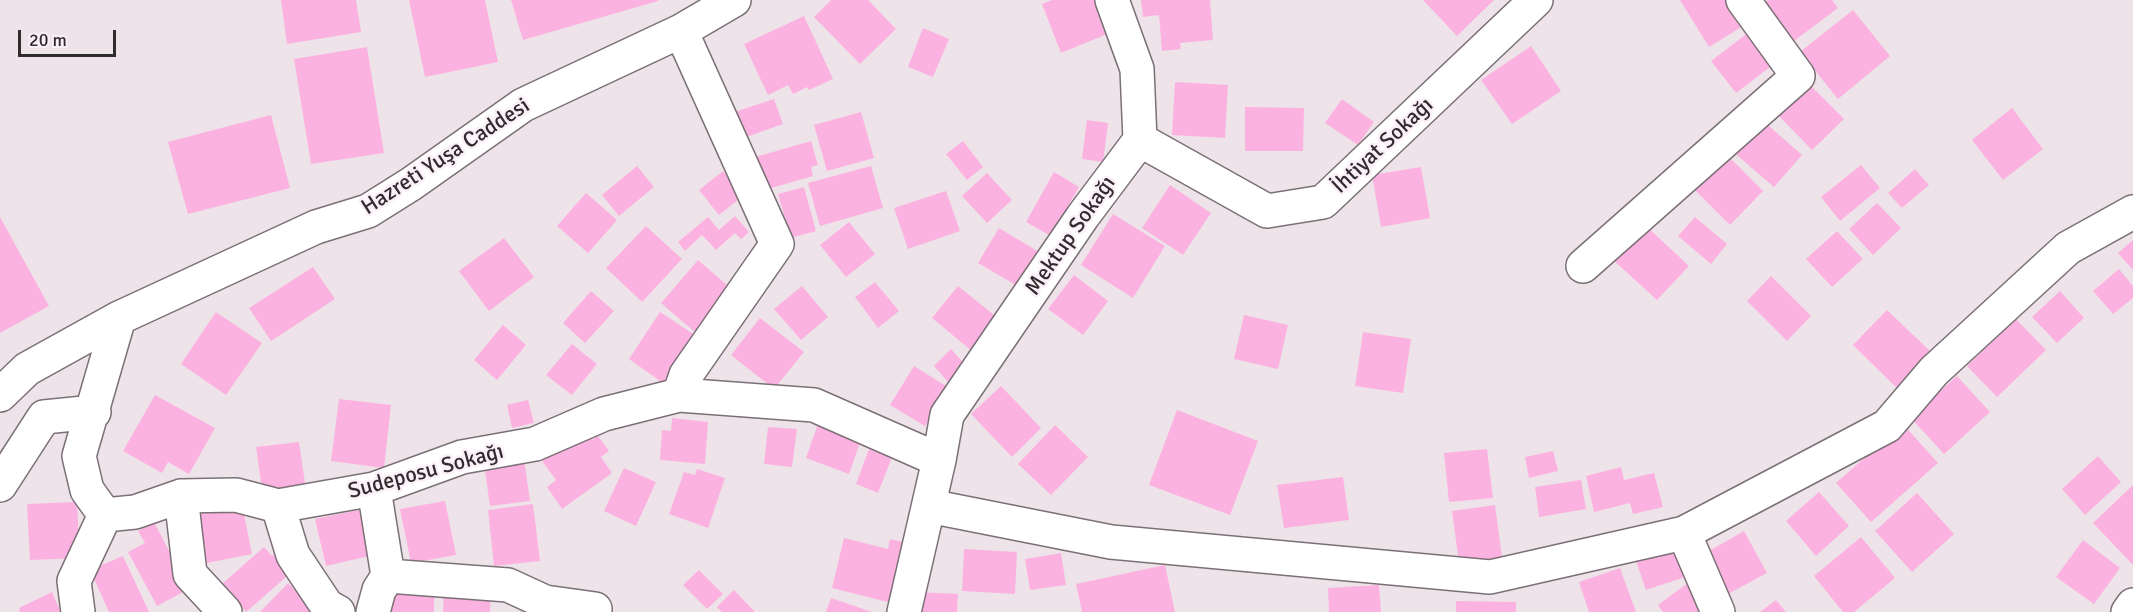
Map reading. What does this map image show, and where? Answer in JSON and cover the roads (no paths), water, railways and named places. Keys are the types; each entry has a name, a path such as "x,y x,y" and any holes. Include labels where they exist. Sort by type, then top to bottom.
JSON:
{"street":[{"name":"Hazreti Yuşa Caddesi","path":"0,395 27,369 119,318 316,227 368,211 411,184 523,105 681,31 734,0"},
{"path":"1112,0 1137,69 1140,140"},
{"name":"İhtiyat Sokağı","path":"1140,140 1267,211 1323,202 1536,0"},
{"path":"1582,266 1798,76 1743,0"},
{"path":"679,395 686,375 777,244 681,31"},
{"name":"Mektup Sokağı","path":"904,612 947,415 1083,216 1140,140"},
{"path":"928,506 1112,542 1490,577 1684,533 1887,426 1934,371 2068,248 2133,212"},
{"path":"78,612 74,581 105,515 87,490 79,456 94,412 119,318"},
{"name":"Sudeposu Sokağı","path":"105,515 135,512 181,496 236,495 278,506 374,489 462,457 535,444 604,414 679,395 814,405 939,460"},
{"path":"0,486 44,417 94,412"},
{"path":"373,612 379,590 388,576 374,489"},
{"path":"181,496 190,574 225,612"},
{"path":"278,506 293,555 327,606 338,612"},
{"path":"1684,533 1718,612"},
{"path":"388,576 508,585 545,602 595,609 594,612"},
{"path":"2128,612 2133,605"}]}
